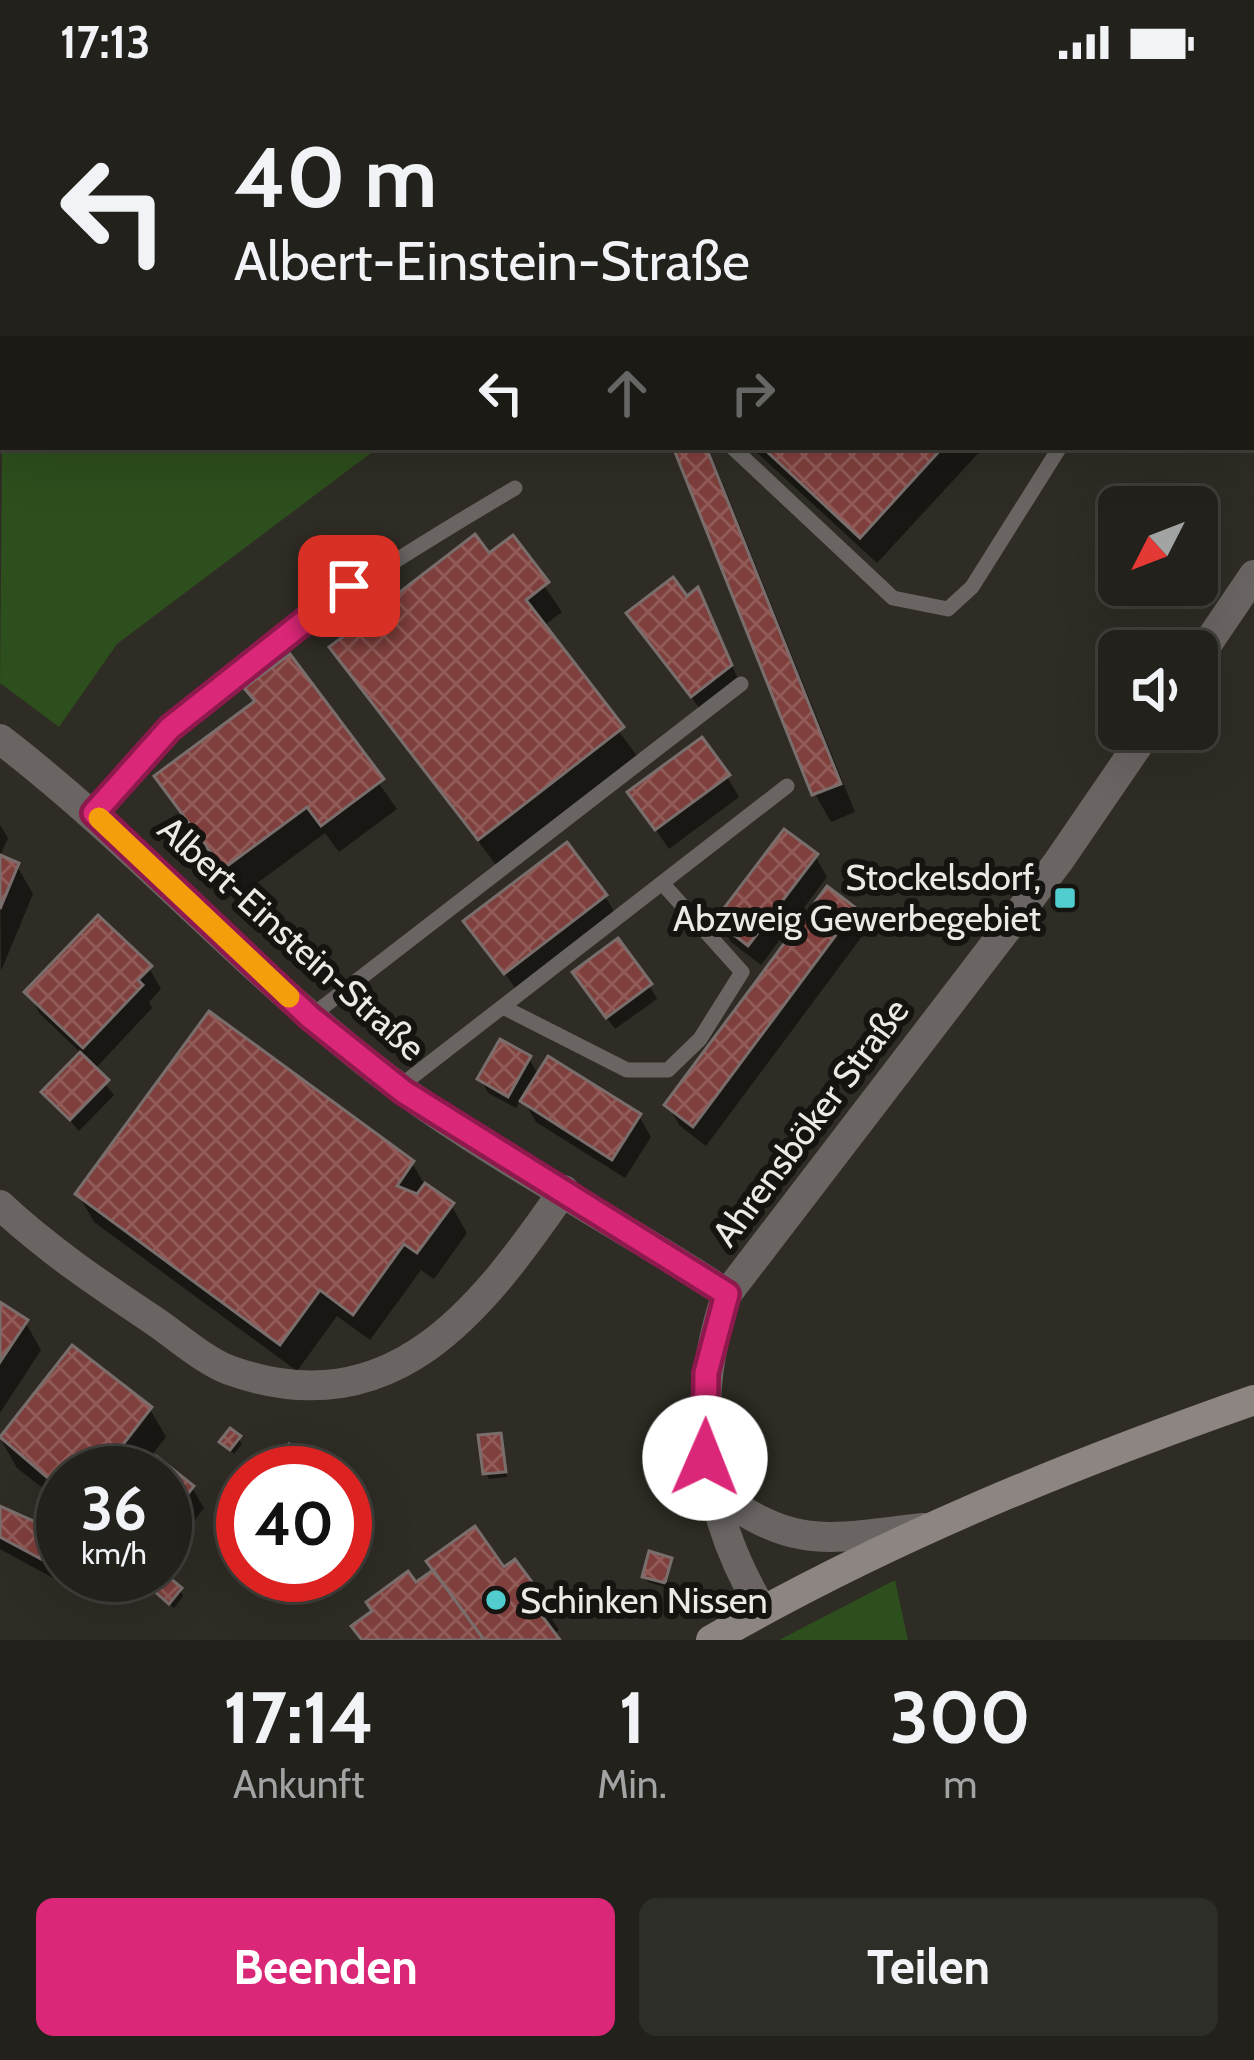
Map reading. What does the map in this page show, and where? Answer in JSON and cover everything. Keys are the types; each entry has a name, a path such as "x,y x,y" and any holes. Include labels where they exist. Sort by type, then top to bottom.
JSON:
{"main road":[{"path":"711,1640 923,1528 1126,1445 1254,1400"}],"street":[{"path":"1217,630 1254,575"},
{"name":"Albert-Einstein-Straße","path":"0,739 94,813 310,1017 399,1087 727,1294"},
{"name":"Ahrensböker Straße","path":"762,1610 734,1561 705,1458 706,1373 727,1294 1058,862 1135,750"},
{"path":"0,1205 68,1263 225,1368 285,1385 325,1389 376,1378 444,1334 499,1285 564,1190"},
{"path":"711,1490 791,1536 816,1540 923,1528"}],"lane":[{"path":"735,450 893,598 948,609 973,587 1058,450"},
{"path":"94,813 170,728 233,674 349,586 515,488"},
{"path":"310,1017 741,684"},
{"path":"399,1087 787,786"},
{"path":"503,1007 627,1070 668,1070 700,1039 742,972 662,883"}],"green space":[{"path":"2,450 375,450 117,644 59,727 0,683"},
{"path":"895,1580 908,1640 779,1640"}],"building":[{"path":"674,450 707,450 841,784 812,795"},
{"path":"765,450 940,450 860,538"},
{"path":"475,534 489,553 513,535 549,582 526,600 624,727 478,840 329,647 349,632 335,615 370,588 383,605"},
{"path":"673,577 687,596 698,587 732,665 691,697 626,613"},
{"path":"290,654 384,779 321,826 307,807 223,869 154,776 255,701 244,688"},
{"path":"702,737 730,775 655,830 627,792"},
{"path":"784,829 818,854 748,946 715,920"},
{"path":"567,842 607,895 504,974 463,921"},
{"path":"0,855 19,863 0,909"},
{"path":"827,886 856,908 693,1127 664,1105"},
{"path":"98,915 152,966 138,980 143,985 83,1048 24,992"},
{"path":"618,938 652,984 606,1018 572,972"},
{"path":"209,1011 414,1161 397,1186 417,1194 425,1183 454,1203 417,1253 404,1244 353,1315 320,1290 280,1345 75,1194"},
{"path":"500,1039 531,1056 508,1097 477,1079"},
{"path":"80,1052 109,1080 70,1120 41,1092"},
{"path":"548,1056 641,1114 612,1160 520,1101"},
{"path":"0,1302 28,1320 0,1362"},
{"path":"72,1345 152,1407 122,1446 36,1446 36,1468 0,1437"},
{"path":"230,1428 241,1436 233,1446 219,1442"},
{"path":"501,1433 506,1472 483,1474 478,1435"},
{"path":"0,1506 36,1522 36,1556 0,1537"},
{"path":"475,1526 504,1567 515,1559 546,1601 536,1608 560,1640 484,1640 426,1561"},
{"path":"649,1551 672,1558 665,1583 642,1577"},
{"path":"433,1570 484,1640 362,1640 351,1626 372,1611 366,1602 408,1571 416,1582"}],"slow traffic":[{"path":"99,818 289,997"}],"place":[{"name":"Stockelsdorf, Abzweig Gewerbegebiet","path":"1065,898"},
{"name":"Schinken Nissen","path":"496,1600"}],"route":[{"path":"349,586 170,728 94,813 310,1017 404,1092 727,1294 713,1332 706,1373 705,1458"}]}
